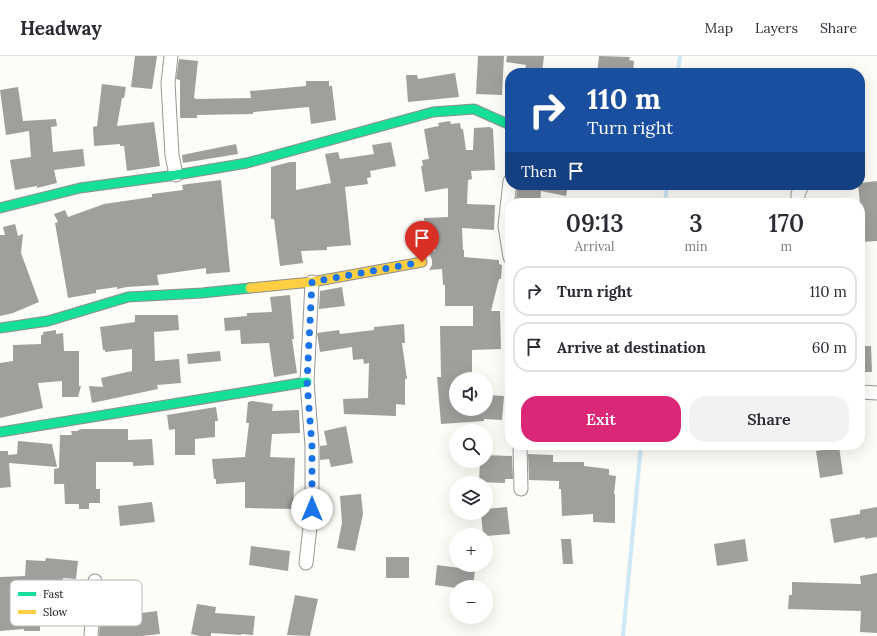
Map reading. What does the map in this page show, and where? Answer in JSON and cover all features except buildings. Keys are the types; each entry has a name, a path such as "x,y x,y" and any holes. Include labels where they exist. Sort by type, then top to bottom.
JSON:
{"street":[{"path":"171,56 168,83 172,155 176,175"},
{"path":"0,208 80,188 176,175 247,163 433,112 474,109 505,123"},
{"path":"0,328 48,321 128,297 202,293 312,282 422,262"},
{"path":"306,563 312,509 312,446 307,382 312,282"},
{"path":"0,432 212,396 307,382"},
{"path":"865,392 877,393"},
{"path":"520,450 521,489"},
{"path":"91,636 92,626"}],"waterway":[{"path":"679,68 680,56"},
{"path":"666,190 666,198"},
{"path":"623,636 641,450"}],"traffic: fast":[{"path":"0,208 80,188 176,175 247,163 433,112 474,109 505,123"},
{"path":"0,328 48,321 128,297 202,293 250,288"},
{"path":"0,432 307,382"}],"traffic: slow":[{"path":"250,288 312,282 422,262"}],"route":[{"path":"312,509 312,446 307,382 312,282 422,262"}]}
